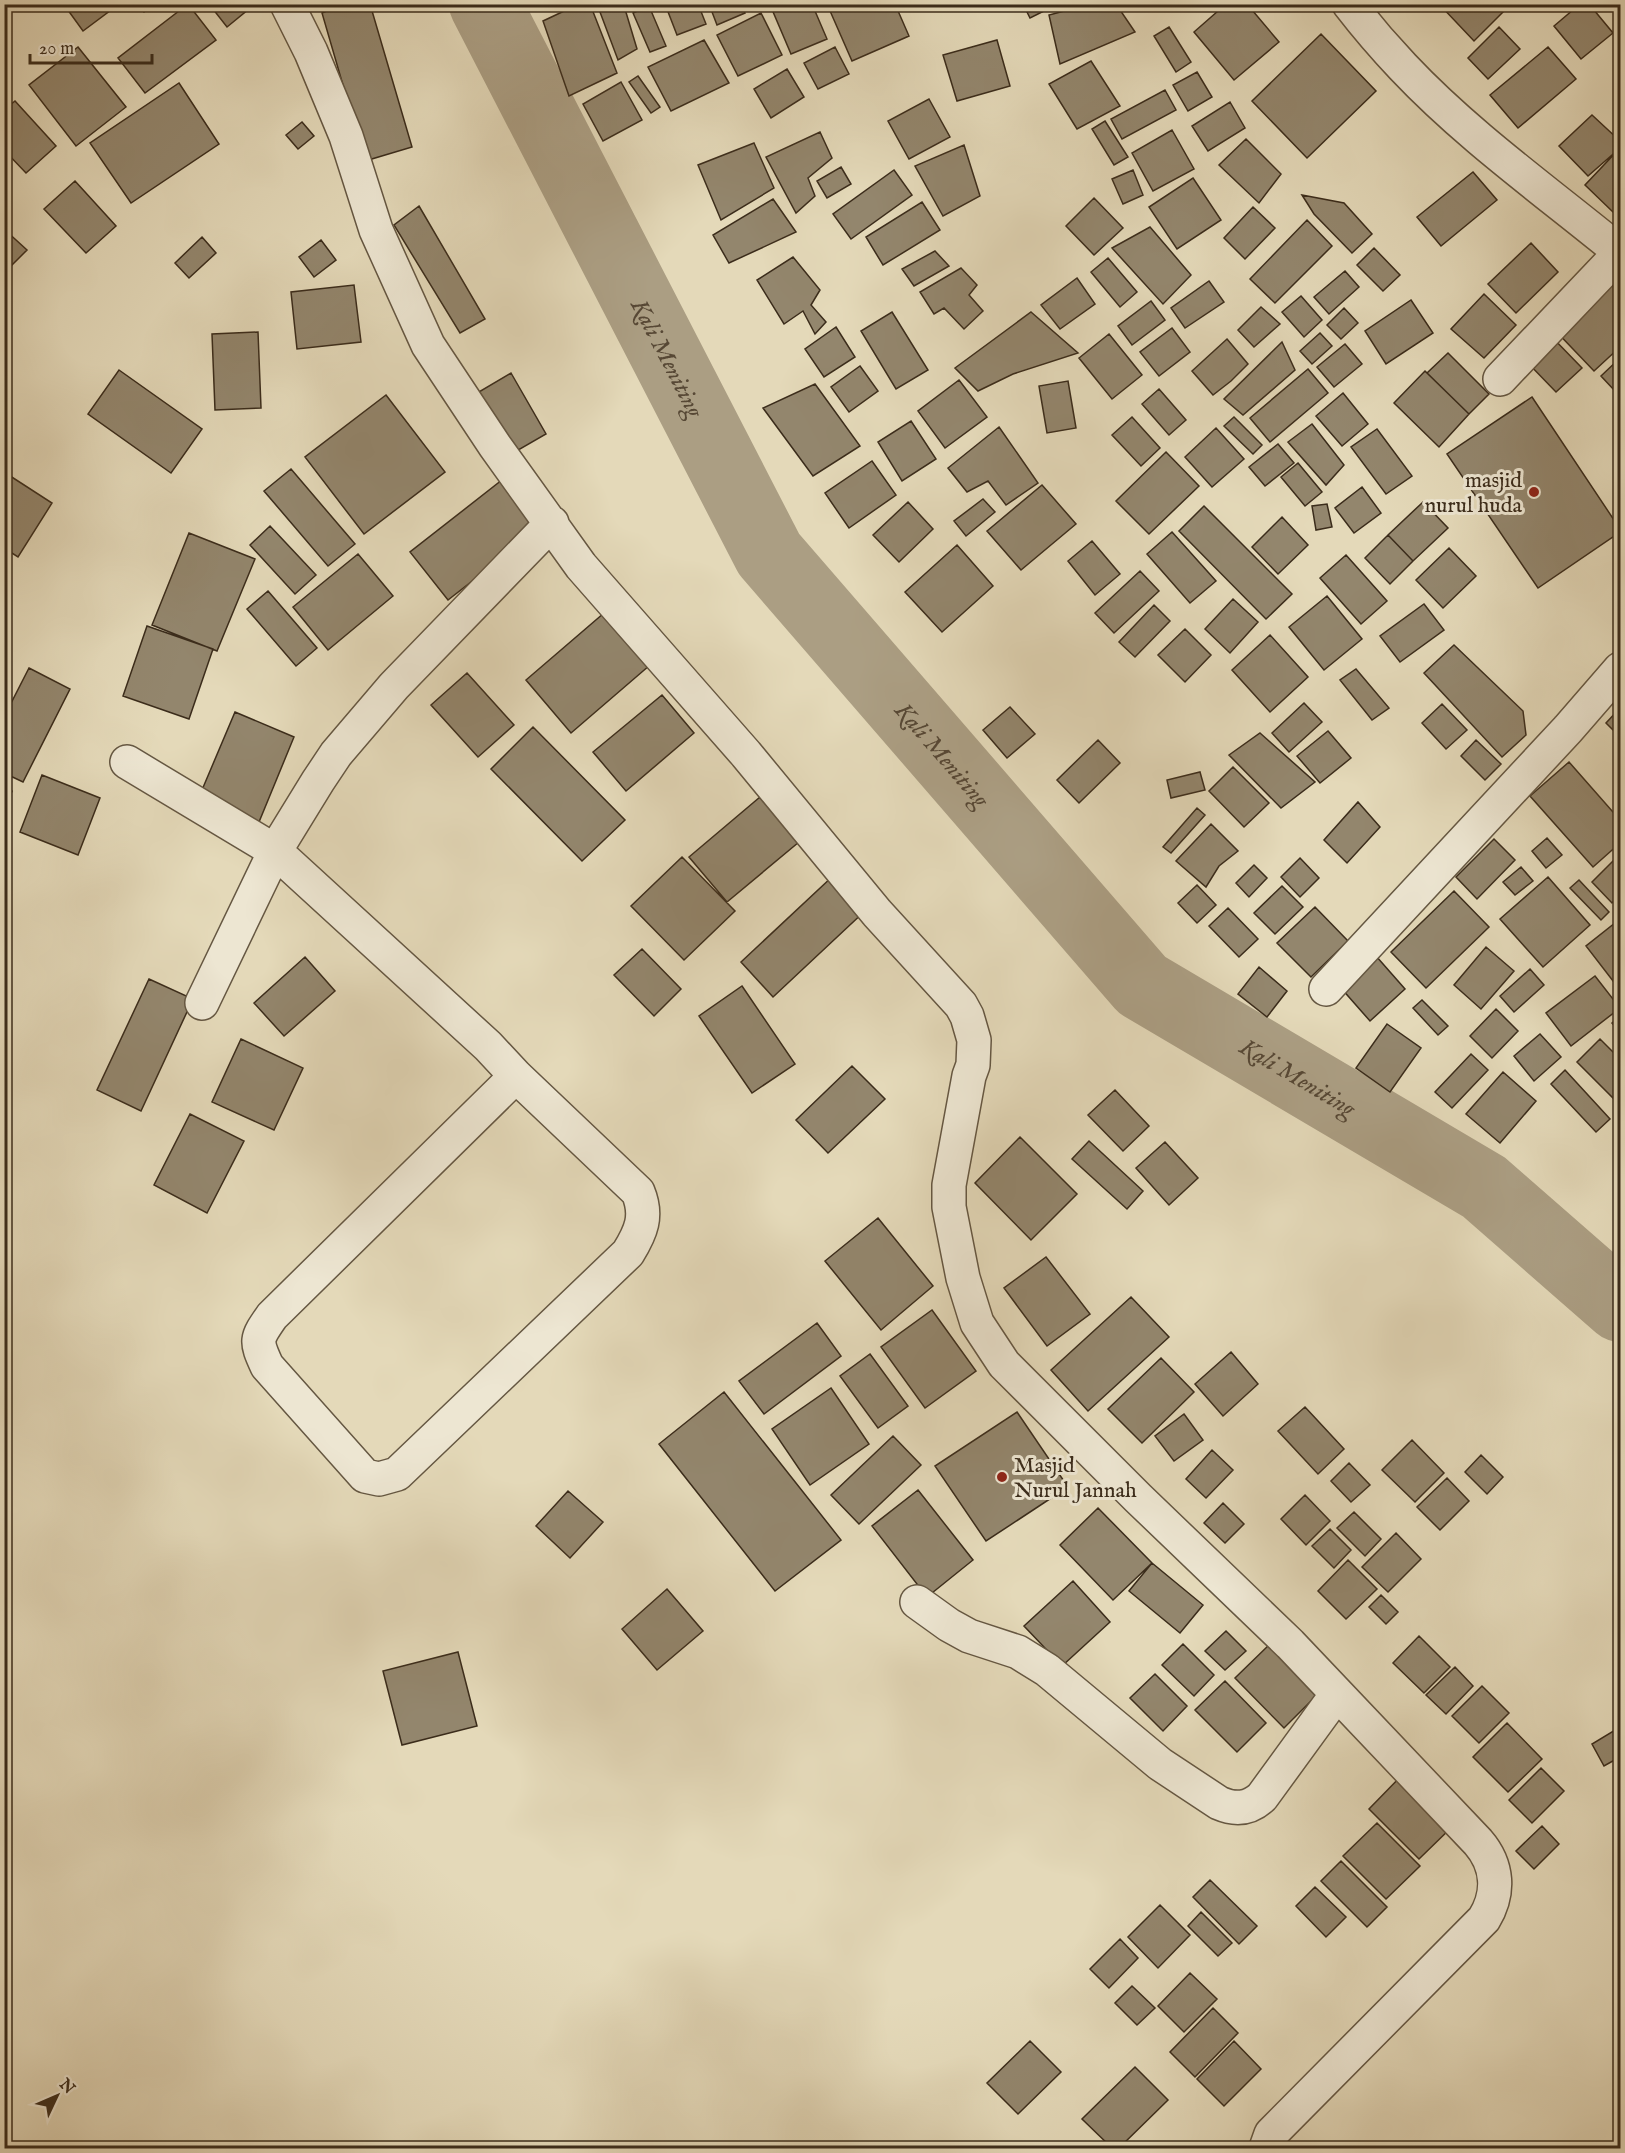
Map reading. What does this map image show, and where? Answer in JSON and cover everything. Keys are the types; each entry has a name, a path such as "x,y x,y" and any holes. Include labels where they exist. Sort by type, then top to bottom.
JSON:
{"street":[{"path":"287,4 311,51 346,136 376,230 428,345 495,446 581,566 746,754 877,913 953,996 968,1016 974,1040 973,1065 948,1196 963,1278 977,1323 1004,1364 1138,1498 1290,1644 1485,1849 1493,1869 1495,1890 1490,1909 1478,1927 1271,2134 1266,2148"},
{"path":"1349,4 1402,67 1444,108 1620,253 1500,380"},
{"path":"202,1003 275,851 336,754 394,686 552,523"},
{"path":"1326,989 1568,729 1620,669"},
{"path":"127,762 275,851 488,1046 516,1076 638,1192 642,1203 641,1233 628,1253 397,1474 379,1479 365,1476 267,1366 258,1346 261,1333 272,1316 516,1076"},
{"path":"917,1602 969,1636 1018,1652 1047,1670 1160,1764 1229,1807 1250,1806 1262,1797 1337,1694"}],"building":[{"path":"4,4 21,4 4,16"},
{"path":"67,4 113,4 115,7 83,31 65,6"},
{"path":"139,4 154,4 144,12"},
{"path":"188,4 216,40 145,93 118,58"},
{"path":"209,4 255,4 227,27"},
{"path":"343,4 370,4 412,147 365,161 322,13"},
{"path":"579,4 590,4 617,73 569,96 543,21"},
{"path":"597,4 633,4 625,9 637,49 618,60"},
{"path":"665,4 698,4 706,24 677,35"},
{"path":"709,4 741,4 745,13 717,25"},
{"path":"777,4 812,4 827,39 791,54 771,7"},
{"path":"827,4 895,4 909,36 852,61"},
{"path":"1023,4 1058,4 1030,18"},
{"path":"1091,4 1116,4 1135,32 1060,64 1049,15"},
{"path":"1226,4 1247,4 1279,42 1234,80 1194,32"},
{"path":"1439,4 1511,4 1474,41"},
{"path":"1580,4 1589,4 1613,33 1581,59 1554,26"},
{"path":"649,6 666,46 650,52 633,13"},
{"path":"761,13 782,55 738,76 717,35"},
{"path":"1169,27 1191,62 1176,72 1154,36"},
{"path":"1499,27 1520,49 1488,79 1468,58"},
{"path":"1321,34 1376,91 1307,158 1252,101"},
{"path":"704,40 729,83 671,111 648,67"},
{"path":"997,40 1010,86 957,101 943,55"},
{"path":"78,47 126,107 76,146 29,85"},
{"path":"835,47 849,74 818,89 804,63"},
{"path":"1548,47 1576,79 1518,128 1490,95"},
{"path":"1091,61 1120,106 1077,129 1049,84"},
{"path":"787,69 804,97 771,118 754,89"},
{"path":"1197,72 1212,97 1188,111 1173,85"},
{"path":"638,76 660,107 651,113 629,82"},
{"path":"621,82 642,120 603,141 583,104"},
{"path":"179,83 219,144 131,203 90,143"},
{"path":"1165,90 1176,110 1122,139 1111,119"},
{"path":"929,99 950,137 909,159 888,121"},
{"path":"15,101 56,146 26,173 4,150 4,110"},
{"path":"1230,102 1245,128 1208,151 1192,126"},
{"path":"1592,115 1620,141 1620,148 1588,176 1559,146"},
{"path":"1105,121 1128,157 1114,165 1092,129"},
{"path":"302,122 314,136 298,149 286,135"},
{"path":"1172,130 1194,169 1153,191 1132,153"},
{"path":"820,132 832,158 808,178 815,196 796,213 766,157"},
{"path":"1246,139 1281,174 1259,203 1219,165"},
{"path":"754,143 774,188 721,220 698,165"},
{"path":"964,145 980,196 943,216 915,166"},
{"path":"1620,148 1620,206 1614,213 1585,185"},
{"path":"841,167 851,184 827,198 817,181"},
{"path":"894,170 912,195 851,239 833,214"},
{"path":"1133,170 1143,195 1123,204 1112,179"},
{"path":"1473,172 1497,200 1441,246 1417,217"},
{"path":"1193,178 1221,220 1177,249 1149,207"},
{"path":"75,181 116,226 86,253 44,209"},
{"path":"1302,195 1344,203 1372,234 1352,253 1314,214"},
{"path":"1094,198 1123,228 1094,255 1066,226"},
{"path":"773,199 796,232 729,263 713,235"},
{"path":"922,202 940,230 883,265 866,237"},
{"path":"419,206 485,319 460,333 394,225"},
{"path":"1253,207 1275,228 1245,259 1224,238"},
{"path":"1307,220 1332,246 1275,303 1250,279"},
{"path":"1150,227 1191,275 1163,304 1112,248"},
{"path":"4,229 27,250 4,273"},
{"path":"202,237 216,253 189,278 175,263"},
{"path":"321,240 336,260 314,277 299,257"},
{"path":"1531,243 1558,272 1516,313 1488,284"},
{"path":"1374,248 1400,275 1383,291 1357,265"},
{"path":"935,251 949,266 914,286 902,269"},
{"path":"793,257 820,290 811,305 826,322 815,334 803,311 784,324 757,280"},
{"path":"1108,258 1137,292 1120,307 1091,272"},
{"path":"961,268 977,285 969,295 983,311 964,329 944,308 934,314 920,292"},
{"path":"1620,268 1620,347 1594,371 1551,326"},
{"path":"1345,271 1359,287 1329,314 1314,297"},
{"path":"1077,278 1095,304 1060,329 1041,305"},
{"path":"1209,281 1224,302 1185,328 1171,308"},
{"path":"354,285 361,342 297,349 291,292"},
{"path":"1484,294 1516,325 1484,358 1451,329"},
{"path":"1301,296 1322,320 1304,337 1282,312"},
{"path":"1411,300 1433,333 1386,364 1365,331"},
{"path":"1151,301 1165,320 1132,345 1118,326"},
{"path":"1261,307 1280,324 1254,347 1238,330"},
{"path":"1344,308 1358,323 1341,339 1327,325"},
{"path":"892,312 928,370 896,389 861,331"},
{"path":"1031,312 1078,353 1013,374 978,391 955,368"},
{"path":"836,327 855,357 824,377 805,349"},
{"path":"1172,328 1190,352 1159,376 1140,352"},
{"path":"258,332 261,408 215,410 212,334"},
{"path":"1320,333 1332,346 1312,364 1300,351"},
{"path":"1109,334 1142,375 1112,399 1079,358"},
{"path":"1549,334 1582,368 1556,392 1524,359"},
{"path":"1227,339 1248,364 1213,395 1192,371"},
{"path":"1282,342 1295,370 1243,415 1224,399"},
{"path":"1345,344 1362,364 1334,387 1317,367"},
{"path":"1448,353 1489,394 1469,414 1427,373"},
{"path":"1620,358 1620,384 1614,390 1601,376"},
{"path":"860,366 878,391 849,412 831,387"},
{"path":"1308,369 1328,393 1270,442 1250,418"},
{"path":"119,370 202,429 171,473 88,414"},
{"path":"1425,371 1469,414 1439,447 1394,403"},
{"path":"511,373 546,434 506,457 472,396"},
{"path":"959,380 987,417 945,448 918,411"},
{"path":"1068,381 1076,428 1047,433 1039,386"},
{"path":"815,384 860,446 813,476 763,408"},
{"path":"1159,389 1186,420 1169,435 1142,404"},
{"path":"1343,393 1368,424 1342,446 1316,416"},
{"path":"386,395 445,472 364,534 305,457"},
{"name":"masjid nurul huda","path":"1532,397 1620,529 1620,532 1538,588 1447,454"},
{"path":"1132,417 1160,448 1141,466 1112,435"},
{"path":"1234,417 1262,445 1253,454 1224,426"},
{"path":"911,421 936,459 902,481 878,442"},
{"path":"1312,424 1344,465 1326,485 1288,442"},
{"path":"999,427 1038,483 1006,505 988,481 967,492 948,468"},
{"path":"1216,428 1244,459 1212,487 1185,457"},
{"path":"1377,429 1412,476 1386,494 1351,447"},
{"path":"1278,444 1294,463 1265,486 1249,467"},
{"path":"1166,452 1199,486 1149,534 1116,501"},
{"path":"872,461 896,495 849,528 825,493"},
{"path":"1298,463 1322,492 1305,506 1281,477"},
{"path":"291,469 355,544 328,566 264,491"},
{"path":"4,472 52,503 18,557 4,548"},
{"path":"507,476 545,524 448,600 410,552"},
{"path":"1042,485 1076,524 1021,570 987,531"},
{"path":"1362,487 1381,513 1354,533 1335,508"},
{"path":"983,499 995,512 966,536 954,521"},
{"path":"908,502 933,529 899,562 873,535"},
{"path":"1423,502 1448,528 1413,561 1388,535"},
{"path":"1327,504 1332,527 1316,530 1312,506"},
{"path":"1204,506 1292,594 1266,619 1179,531"},
{"path":"1282,517 1308,545 1278,574 1252,547"},
{"path":"270,526 316,575 295,594 250,545"},
{"path":"1172,532 1216,581 1190,603 1147,554"},
{"path":"189,533 255,559 217,651 152,625"},
{"path":"1388,535 1413,561 1390,584 1365,558"},
{"path":"1092,541 1120,574 1095,595 1068,561"},
{"path":"957,545 993,586 942,632 905,592"},
{"path":"1449,548 1476,576 1443,608 1416,580"},
{"path":"358,554 393,596 328,650 293,607"},
{"path":"1346,555 1387,601 1361,624 1320,578"},
{"path":"1140,571 1159,591 1114,633 1095,613"},
{"path":"268,591 317,648 296,666 247,609"},
{"path":"1327,596 1362,639 1324,670 1289,627"},
{"path":"1233,599 1258,622 1230,653 1205,629"},
{"path":"1424,604 1444,630 1400,662 1380,636"},
{"path":"1154,605 1170,621 1135,657 1119,642"},
{"path":"611,607 657,659 571,733 526,680"},
{"path":"147,626 213,649 189,719 123,696"},
{"path":"1185,629 1211,655 1185,682 1158,655"},
{"path":"1270,635 1308,677 1270,712 1232,670"},
{"path":"1454,645 1523,711 1526,735 1502,757 1424,673"},
{"path":"29,668 70,689 23,782 4,773 4,717"},
{"path":"1356,669 1389,708 1372,720 1340,680"},
{"path":"467,673 514,725 478,757 431,705"},
{"path":"662,695 694,733 626,791 593,752"},
{"path":"1304,703 1322,722 1289,752 1272,733"},
{"path":"1442,704 1467,730 1446,749 1422,723"},
{"path":"1010,707 1035,734 1007,758 983,730"},
{"path":"1620,708 1620,737 1606,723"},
{"path":"235,712 294,737 259,822 199,797"},
{"path":"533,727 625,820 582,861 491,769"},
{"path":"1328,731 1351,758 1320,783 1297,756"},
{"path":"1260,733 1315,782 1281,808 1229,755"},
{"path":"1098,740 1120,763 1079,803 1057,780"},
{"path":"1476,740 1501,764 1485,780 1461,756"},
{"path":"1569,762 1620,820 1620,843 1593,867 1530,796"},
{"path":"1233,767 1269,803 1244,827 1209,791"},
{"path":"1200,772 1205,790 1171,798 1167,780"},
{"path":"42,775 100,798 78,855 20,832"},
{"path":"4,787 12,791 4,811"},
{"path":"760,797 799,842 727,902 689,857"},
{"path":"1358,802 1380,827 1347,863 1324,840"},
{"path":"1197,808 1205,815 1171,853 1163,847"},
{"path":"1211,824 1238,851 1219,866 1206,887 1176,861"},
{"path":"1547,838 1562,855 1546,868 1532,851"},
{"path":"1494,839 1515,860 1477,899 1456,877"},
{"path":"1620,854 1620,895 1612,903 1592,882"},
{"path":"682,857 735,911 684,960 631,906"},
{"path":"1300,858 1319,878 1300,897 1281,877"},
{"path":"1254,865 1267,878 1249,897 1236,883"},
{"path":"1521,867 1533,881 1515,895 1503,882"},
{"path":"834,875 867,909 773,997 741,962"},
{"path":"1548,877 1590,925 1543,967 1500,919"},
{"path":"1579,880 1609,912 1601,920 1570,888"},
{"path":"1197,885 1216,905 1197,923 1178,903"},
{"path":"1282,886 1303,907 1275,934 1254,913"},
{"path":"1454,891 1489,927 1426,988 1391,952"},
{"path":"1315,907 1348,941 1311,977 1277,943"},
{"path":"1228,908 1258,939 1239,957 1209,926"},
{"path":"1620,919 1620,990 1586,946"},
{"path":"1486,947 1514,971 1481,1009 1454,985"},
{"path":"642,949 681,989 654,1016 614,975"},
{"path":"1376,956 1405,989 1370,1021 1341,988"},
{"path":"305,957 335,991 284,1036 254,1003"},
{"path":"1259,967 1287,991 1267,1017 1238,994"},
{"path":"1530,969 1544,985 1514,1012 1500,996"},
{"path":"1595,976 1620,1008 1571,1046 1546,1013"},
{"path":"149,979 193,999 141,1111 97,1090"},
{"path":"742,986 795,1064 752,1093 699,1016"},
{"path":"1422,1000 1448,1026 1438,1035 1413,1008"},
{"path":"1496,1009 1518,1031 1492,1058 1470,1036"},
{"path":"1620,1016 1620,1032 1612,1023"},
{"path":"1387,1024 1421,1048 1390,1092 1356,1068"},
{"path":"1540,1034 1561,1057 1534,1081 1514,1056"},
{"path":"241,1039 303,1068 274,1130 212,1102"},
{"path":"1600,1039 1620,1059 1620,1100 1618,1103 1577,1062"},
{"path":"1471,1054 1488,1070 1452,1108 1435,1092"},
{"path":"852,1066 885,1099 828,1153 796,1120"},
{"path":"1565,1070 1610,1119 1596,1132 1551,1084"},
{"path":"1503,1072 1536,1101 1500,1143 1466,1114"},
{"path":"1115,1090 1149,1126 1123,1151 1088,1115"},
{"path":"190,1114 244,1141 207,1213 154,1185"},
{"path":"1020,1137 1077,1194 1031,1240 975,1183"},
{"path":"1089,1141 1143,1191 1127,1209 1072,1159"},
{"path":"1165,1142 1198,1178 1169,1205 1136,1168"},
{"path":"878,1218 933,1286 881,1330 825,1261"},
{"path":"1046,1257 1090,1314 1047,1346 1004,1288"},
{"path":"1131,1297 1169,1337 1088,1411 1051,1370"},
{"path":"932,1310 976,1371 925,1408 881,1347"},
{"path":"817,1323 841,1356 764,1414 739,1381"},
{"path":"1231,1352 1258,1384 1223,1416 1195,1384"},
{"path":"870,1354 908,1406 878,1428 840,1376"},
{"path":"1161,1358 1194,1392 1142,1443 1108,1409"},
{"path":"831,1388 869,1444 810,1485 772,1429"},
{"path":"724,1392 841,1540 775,1591 659,1444"},
{"path":"1305,1407 1344,1449 1318,1474 1278,1431"},
{"name":"Masjid Nurul Jannah","path":"1017,1412 1068,1487 986,1541 935,1466"},
{"path":"1184,1414 1203,1440 1174,1461 1155,1436"},
{"path":"893,1436 921,1465 859,1524 831,1495"},
{"path":"1412,1440 1444,1473 1415,1502 1382,1470"},
{"path":"1212,1450 1233,1470 1206,1498 1186,1479"},
{"path":"1481,1455 1503,1477 1487,1494 1465,1472"},
{"path":"1349,1463 1370,1485 1351,1502 1331,1481"},
{"path":"1447,1478 1469,1501 1440,1530 1417,1507"},
{"path":"918,1490 973,1560 927,1597 872,1526"},
{"path":"568,1491 603,1522 570,1558 536,1526"},
{"path":"1305,1495 1330,1521 1306,1545 1281,1519"},
{"path":"1223,1503 1244,1524 1225,1543 1204,1523"},
{"path":"1098,1508 1152,1563 1113,1600 1060,1545"},
{"path":"1354,1512 1381,1539 1365,1556 1337,1528"},
{"path":"1330,1529 1351,1550 1334,1568 1312,1546"},
{"path":"1396,1533 1421,1559 1388,1592 1362,1567"},
{"path":"1348,1560 1377,1589 1346,1619 1318,1591"},
{"path":"1152,1563 1203,1605 1180,1633 1129,1591"},
{"path":"1073,1581 1110,1622 1062,1666 1024,1626"},
{"path":"667,1589 703,1631 657,1670 622,1629"},
{"path":"1381,1595 1398,1612 1386,1624 1369,1607"},
{"path":"1226,1631 1246,1651 1225,1670 1205,1651"},
{"path":"1419,1636 1450,1667 1424,1693 1393,1663"},
{"path":"1275,1639 1324,1688 1284,1728 1235,1678"},
{"path":"1183,1644 1214,1675 1194,1696 1162,1665"},
{"path":"458,1652 477,1726 402,1745 383,1671"},
{"path":"1455,1667 1473,1686 1446,1714 1426,1695"},
{"path":"1155,1674 1187,1706 1163,1731 1130,1698"},
{"path":"1225,1681 1266,1723 1237,1752 1195,1710"},
{"path":"1482,1686 1509,1713 1479,1743 1452,1716"},
{"path":"1507,1723 1542,1759 1508,1792 1473,1757"},
{"path":"1620,1727 1620,1757 1604,1766 1592,1744"},
{"path":"1541,1768 1564,1791 1532,1823 1509,1800"},
{"path":"1406,1771 1457,1822 1419,1859 1369,1809"},
{"path":"1377,1823 1420,1866 1386,1899 1343,1856"},
{"path":"1542,1826 1559,1844 1534,1869 1516,1851"},
{"path":"1341,1861 1387,1907 1367,1927 1321,1881"},
{"path":"1210,1880 1257,1926 1239,1944 1193,1897"},
{"path":"1315,1887 1346,1917 1326,1937 1296,1906"},
{"path":"1160,1905 1190,1935 1158,1968 1128,1937"},
{"path":"1201,1912 1232,1943 1218,1956 1188,1926"},
{"path":"1120,1939 1138,1958 1109,1988 1090,1969"},
{"path":"1190,1973 1217,1999 1184,2032 1158,2006"},
{"path":"1132,1986 1155,2008 1137,2025 1115,2003"},
{"path":"1213,2008 1238,2033 1195,2077 1170,2052"},
{"path":"1030,2041 1061,2072 1018,2114 987,2083"},
{"path":"1234,2041 1261,2069 1224,2106 1197,2079"},
{"path":"1135,2067 1168,2100 1119,2148 1112,2148 1082,2119"}],"waterway":[{"name":"Kali Meniting","path":"485,4 769,554 1142,985 1484,1187 1620,1306"}],"place":[{"name":"masjid nurul huda","path":"1534,492"},
{"name":"Masjid Nurul Jannah","path":"1002,1477"}]}
